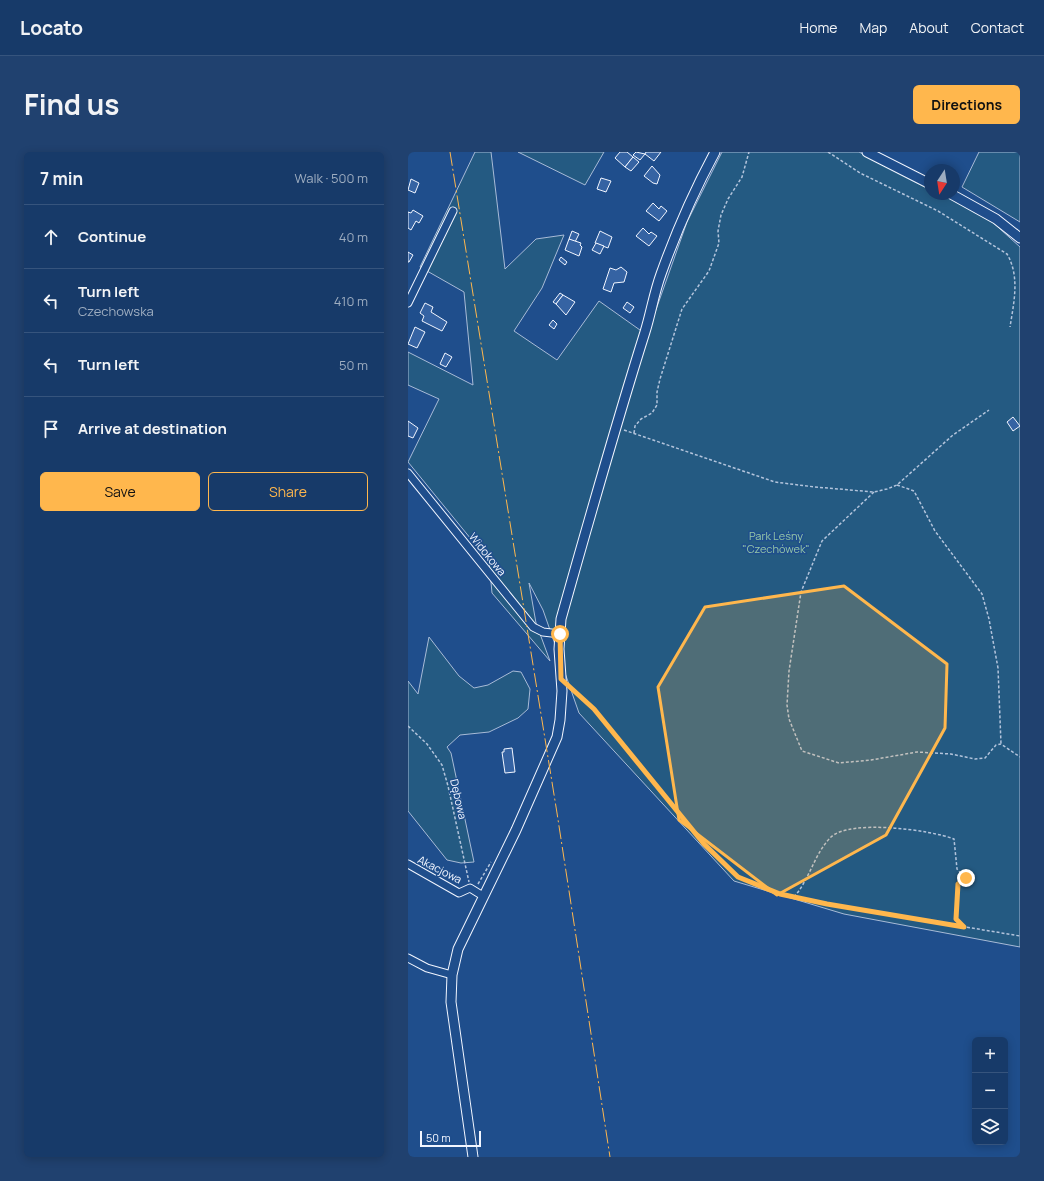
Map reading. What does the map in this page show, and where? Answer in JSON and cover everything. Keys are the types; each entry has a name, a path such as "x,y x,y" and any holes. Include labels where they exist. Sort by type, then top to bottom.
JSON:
{"street":[{"path":"473,1157 451,1002 452,975 458,949 516,830 556,737 560,720 565,682 560,634 561,619 615,427 646,330 650,308 661,274 693,192 715,152"},
{"path":"867,152 924,181"},
{"path":"960,199 996,219 1020,238"},
{"path":"408,303 453,211"},
{"name":"Widokowa","path":"408,473 533,627 543,632 560,634"},
{"name":"Akacjowa","path":"408,864 459,893 470,888 483,896"},
{"path":"408,958 427,968 452,975"}],"path":[{"path":"634,433 635,426 641,419 652,413 658,405 657,392 682,309 709,271 719,243 718,231 721,216 728,199 742,177 749,152"},
{"path":"828,152 860,173 938,212 1007,254 1013,263 1017,286 1010,326"},
{"path":"615,427 775,482 874,492 897,485 953,435 989,410"},
{"path":"897,485 914,491 935,531 982,594 989,619 998,668 1001,744"},
{"path":"874,492 850,516 822,540 801,592 789,671 787,705 796,739 802,751 839,763 871,760 917,752 951,754 975,759 985,758 996,745 1001,744"},
{"path":"565,682 568,690"},
{"path":"565,682 594,709 704,844 738,877 758,887 794,897 1020,936"},
{"name":"Dębowa","path":"408,726 427,744 442,765 470,888"},
{"path":"1001,744 1020,757"},
{"path":"794,897 804,886 813,864 824,845 832,836 842,831 882,828 922,831 954,839 957,869 966,878 958,884 956,919 964,927"}],"highlighted area":[{"path":"844,586 947,664 945,728 886,835 777,895 679,820 658,687 705,607"}],"green space":[{"name":"Park Leśny \"Czechówek\"","path":"475,152 491,152 505,269 536,239 564,235 542,288 514,331 557,360 599,301 647,335 687,222 722,152 859,152 924,184 924,200 954,200 988,218 1020,247 1020,947 844,914 734,881 579,713 543,610 529,583 536,623 550,661 492,593 489,561 408,462 439,399 408,385 408,352 473,385 464,292 420,267"},
{"path":"518,152 604,152 585,185"},
{"path":"979,152 1020,152 1020,222 962,187"},
{"path":"429,637 459,676 474,688 488,685 513,671 521,672 530,689 528,709 518,718 489,732 460,735 447,747 451,753 474,862 461,863 447,860 408,811 408,681 418,694"}],"building":[{"path":"620,152 627,152 633,157 625,167 615,158"},
{"path":"636,152 645,154 640,160 633,155"},
{"path":"646,152 661,152 654,161 645,154"},
{"path":"633,157 639,162 631,171 625,167"},
{"path":"652,166 660,175 657,184 653,183 644,176"},
{"path":"601,178 611,181 606,192 597,189"},
{"path":"411,179 419,183 415,193 408,190"},
{"path":"653,203 659,209 661,206 667,211 659,221 646,211"},
{"path":"413,210 423,216 419,223 416,221 411,230 408,228 408,212 411,213"},
{"path":"643,228 649,234 651,232 657,236 649,246 636,236"},
{"path":"572,231 579,234 575,242 569,239"},
{"path":"600,231 612,237 608,248 595,243"},
{"path":"569,239 581,243 580,245 582,247 579,256 565,250"},
{"path":"596,243 604,246 600,254 592,250"},
{"path":"408,252 413,255 409,262 408,262"},
{"path":"561,257 567,262 565,265 559,260"},
{"path":"621,267 627,272 624,282 614,283 611,292 603,289 610,268 616,270"},
{"path":"560,293 563,295 556,304 553,302"},
{"path":"563,295 575,302 566,315 556,304"},
{"path":"627,302 634,307 630,313 623,308"},
{"path":"425,303 433,307 431,312 447,322 442,331 422,321 424,316 420,313"},
{"path":"553,320 557,324 554,329 549,325"},
{"path":"415,327 425,332 417,348 408,344"},
{"path":"445,353 452,357 446,367 440,364"},
{"path":"1013,417 1020,426 1013,431 1007,422"},
{"path":"408,421 418,428 413,438 408,436"},
{"path":"512,748 515,772 505,773 502,752 504,752 504,749"}],"power":[{"path":"450,152 557,813 610,1157"}],"route":[{"path":"560,634 559,649 561,679 594,709 704,844 738,877 758,887 780,894 827,904 964,927 956,919 958,884 966,878"}]}
